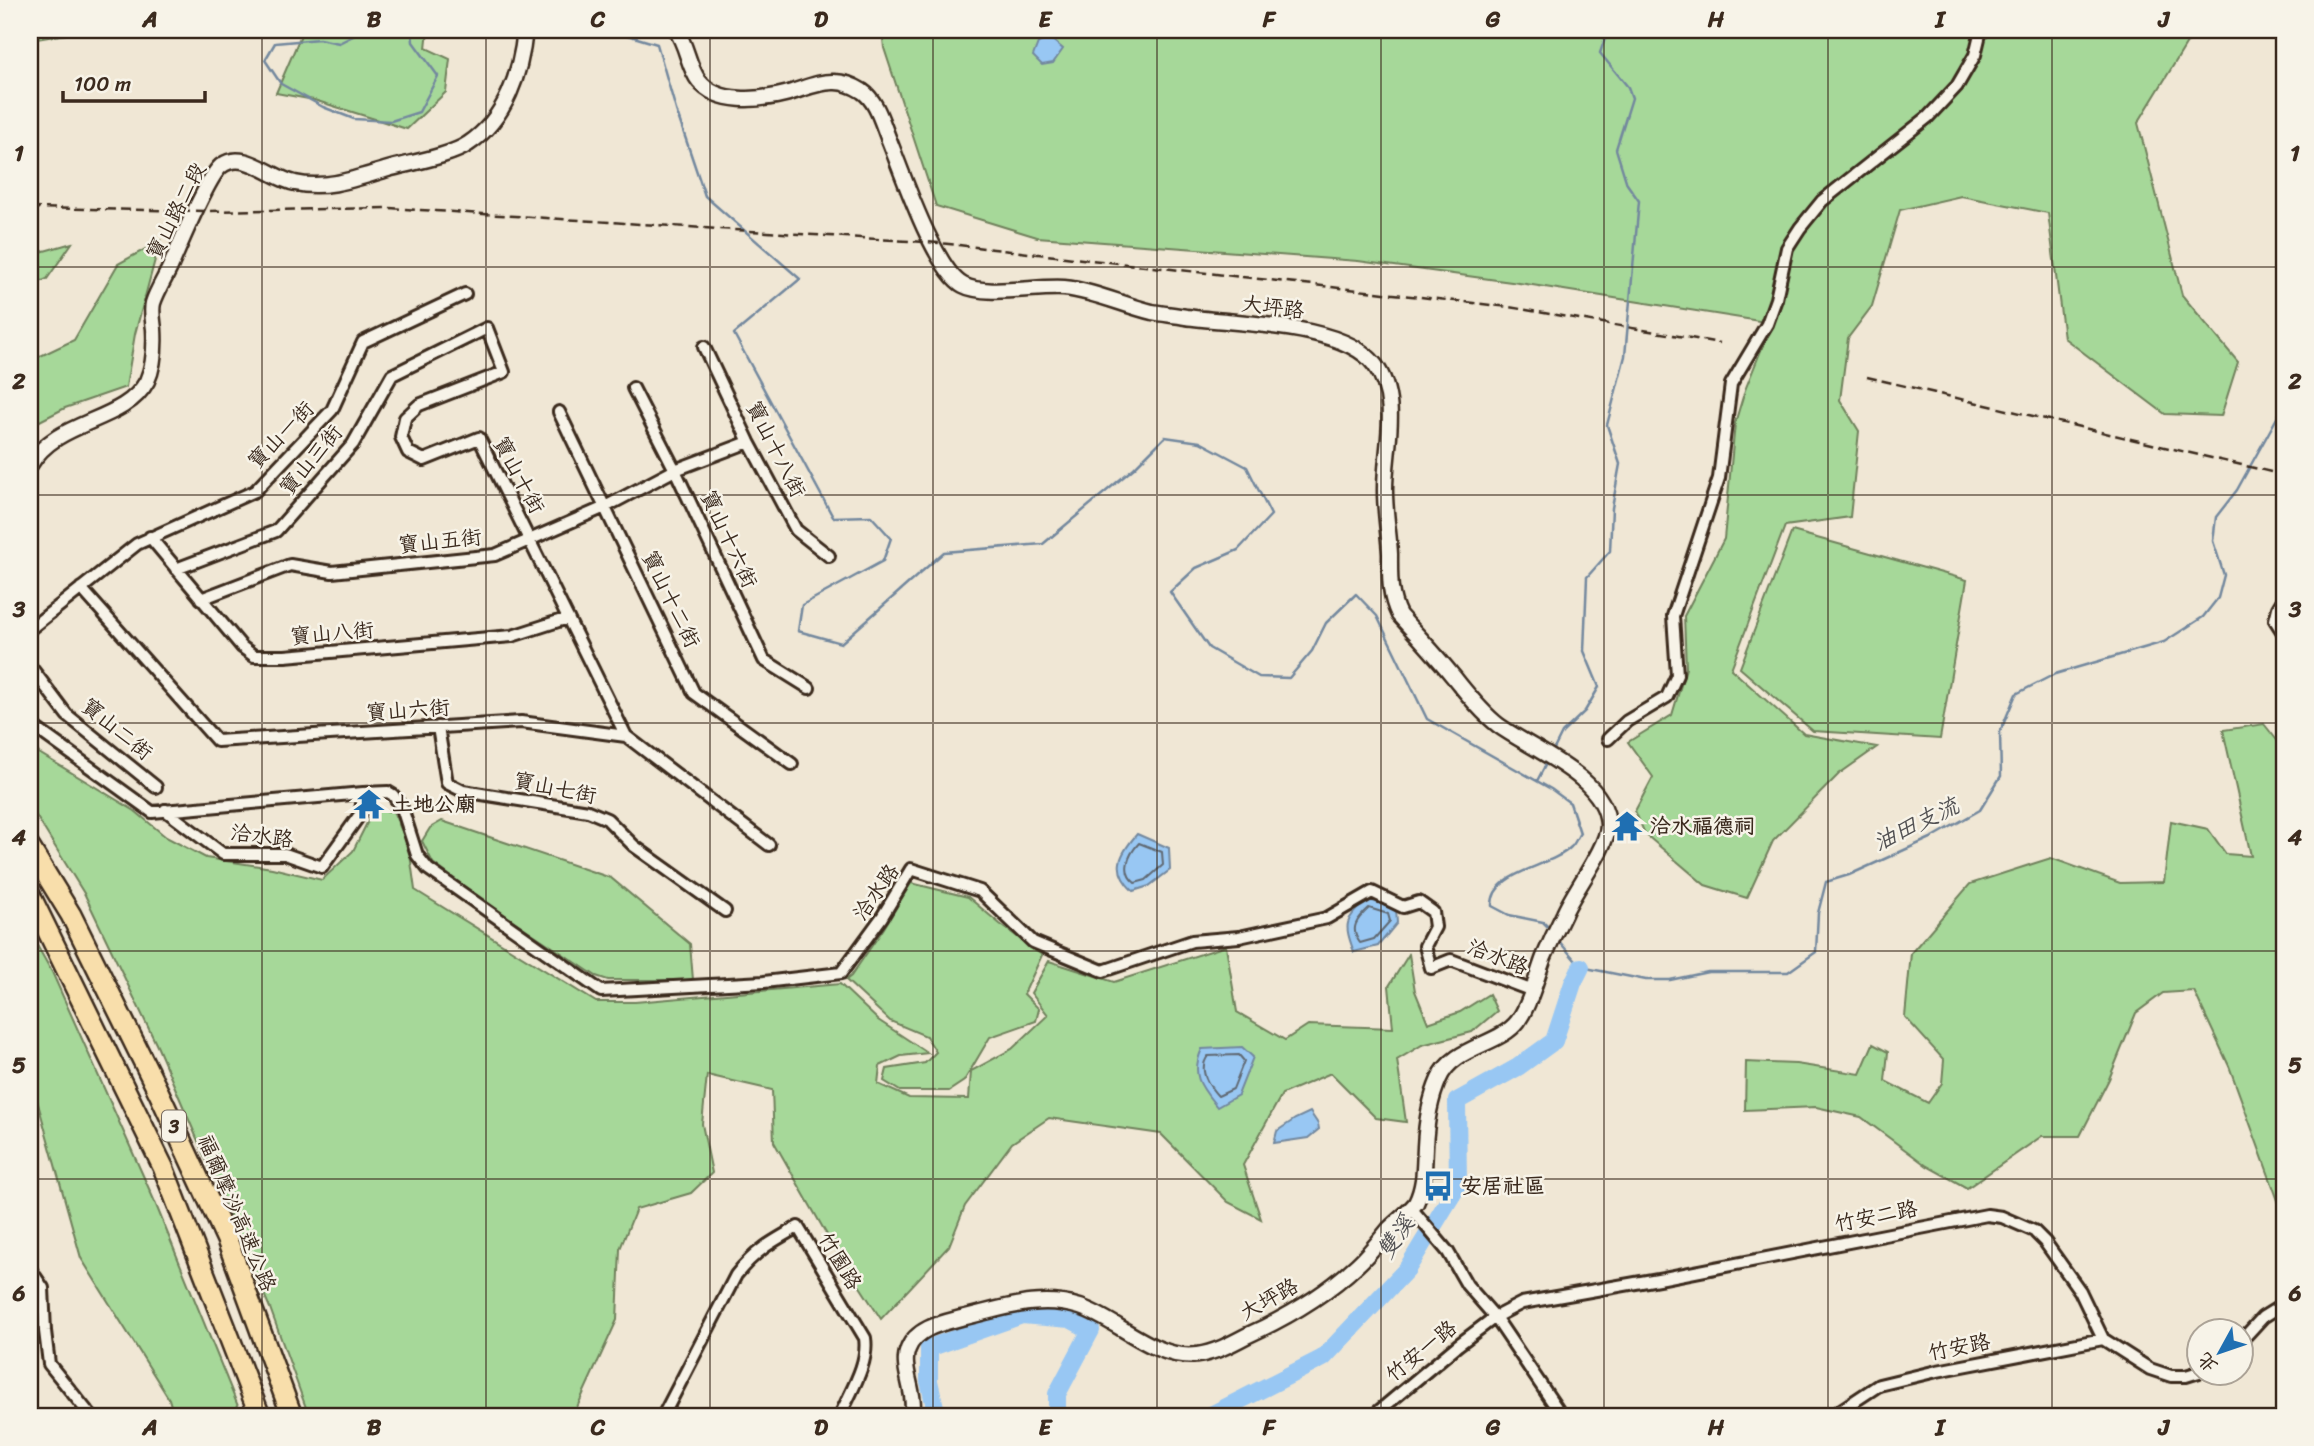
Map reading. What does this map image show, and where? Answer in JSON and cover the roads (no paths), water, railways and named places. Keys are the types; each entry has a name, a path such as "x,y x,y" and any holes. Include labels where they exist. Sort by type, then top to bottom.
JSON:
{"highway":[{"name":"福爾摩沙高速公路","path":"30,848 76,927 216,1215 292,1416"},
{"name":"3","path":"30,895 163,1167 260,1416"}],"street":[{"name":"大坪路","path":"676,30 700,82 721,96 769,97 824,82 836,82 859,89 868,96 880,116 930,240 946,268 961,285 984,291 1040,287 1068,289 1153,312 1306,331 1339,340 1362,352 1374,363 1382,376 1389,397 1385,491 1390,552 1389,580 1395,608 1482,710 1508,733 1559,761 1577,775 1593,791 1608,821 1607,835 1567,905 1533,991 1518,1020 1511,1028 1461,1055 1444,1070 1427,1120 1422,1192 1411,1208 1359,1264 1277,1322 1198,1355 1170,1353 1092,1312 1051,1302 1027,1302 937,1324 911,1341 907,1351 907,1371 914,1405 912,1416"},
{"path":"1608,738 1627,721 1667,697 1677,675 1673,616 1719,478 1731,384 1767,324 1776,299 1787,248 1822,201 1928,117 1957,86 1975,55 1981,30"},
{"name":"寶山路二段","path":"30,465 35,456 65,431 122,407 135,398 148,380 153,361 153,302 183,234 214,174 222,165 234,161 247,162 292,183 332,185 467,145 492,123 509,95 522,61 525,33"},
{"name":"寶山一街","path":"30,629 137,544 255,491 332,410 363,342 465,294"},
{"name":"寶山十街","path":"488,328 505,372 419,405 405,418 401,437 408,452 424,460 479,438 626,736"},
{"name":"寶山三街","path":"176,569 276,531 354,444 392,375 488,328"},
{"name":"寶山十八街","path":"704,348 749,442 796,530 829,556"},
{"name":"寶山十六街","path":"633,388 675,470 764,660 809,688"},
{"name":"寶山十二街","path":"559,412 694,693 792,764"},
{"name":"寶山五街","path":"201,599 290,565 332,572 495,555 605,507 675,470 749,442"},
{"name":"寶山八街","path":"150,537 242,648 254,656 285,656 512,636 568,618"},
{"name":"寶山六街","path":"81,588 217,741 521,722 626,736 769,845"},
{"path":"2284,598 2275,620 2284,634"},
{"name":"寶山二街","path":"30,666 67,715 156,787"},
{"name":"洽水路","path":"30,724 152,812 363,793 393,795 402,808 417,856 428,869 601,991 764,982 841,973 882,917 911,869 980,891 1034,942 1102,971 1192,941 1239,937 1327,918 1372,892 1403,907 1419,902 1433,912 1435,927 1425,946 1431,968 1451,960 1533,991"},
{"name":"寶山七街","path":"438,727 447,783 463,791 588,810 607,819 634,846 725,911"},
{"name":"洽水路","path":"165,810 223,854 285,854 322,867 361,813 363,793"},
{"path":"1411,1208 1448,1252 1467,1285 1495,1317 1562,1416"},
{"name":"竹安二路","path":"1495,1317 1522,1303 1664,1278 1987,1214 2002,1217 2034,1231 2045,1242 2080,1291 2103,1339"},
{"name":"竹園路","path":"663,1416 736,1275 764,1246 798,1227 865,1338 867,1350 840,1416"},
{"path":"30,1269 43,1287 49,1364 91,1416"},
{"path":"2254,1327 2263,1317 2284,1304"},
{"name":"竹安一路","path":"1373,1416 1495,1317"},
{"path":"2103,1339 2150,1369 2171,1376 2184,1376"},
{"name":"竹安路","path":"1832,1416 1879,1385 2103,1339"}],"water":[{"path":"1050,38 1063,49 1053,63 1042,65 1033,56 1038,43"},
{"path":"1137,834 1169,848 1170,870 1149,886 1133,891 1122,876 1120,862"},
{"path":"1367,899 1396,909 1397,923 1378,946 1354,952 1348,934 1348,922"},
{"path":"1242,1047 1253,1057 1238,1095 1217,1107 1202,1087 1197,1074 1202,1049"},
{"path":"1310,1112 1319,1129 1308,1138 1274,1143 1277,1131"}],"waterway":[{"path":"355,30 353,36 339,43 319,39 275,43 265,60 281,84 323,107 354,119 391,121 419,112 438,76 413,42 412,30"},
{"path":"585,30 614,31 657,44 705,196 800,279 734,334 833,517 871,516 891,538 883,561 802,605 798,631 841,643 944,552 1043,544 1134,468 1165,437 1200,442 1247,467 1271,515 1238,550 1196,568 1170,592 1209,648 1259,677 1289,678 1312,651 1326,623 1356,594 1377,616 1427,719 1551,789 1570,803 1580,833 1574,844 1562,854 1511,877 1494,894 1492,906 1509,915 1543,922 1550,929"},
{"path":"1553,751 1562,733 1585,711 1599,687 1584,651 1587,577 1610,551 1612,508 1620,464 1607,425 1625,356 1639,201 1627,184 1616,149 1632,98 1628,87 1600,53 1608,30"},
{"name":"油田支流","path":"1558,940 1581,967 1646,980 1670,980 1708,972 1788,972 1816,952 1818,913 1826,882 1849,875 1933,837 1980,810 2001,776 2000,732 2016,694 2055,674 2164,642 2203,617 2218,598 2224,575 2213,541 2216,517 2237,490 2284,405"},
{"path":"1537,781 1548,760"},
{"name":"雙溪","path":"1209,1416 1323,1358 1407,1269 1458,1185 1457,1101 1518,1067 1554,1041 1581,967"},
{"name":"雙溪","path":"937,1416 929,1381 929,1348 1022,1315 1070,1319 1091,1330 1057,1394 1057,1416"}],"railway":[{"path":"30,208 209,211 389,208 940,243 1509,307 1720,343"},
{"path":"1867,377 2284,475"}],"place":[{"name":"土地公廟","path":"369,804"},
{"name":"洽水福德祠","path":"1627,826"},
{"name":"安居社區","path":"1438,1186"}]}
